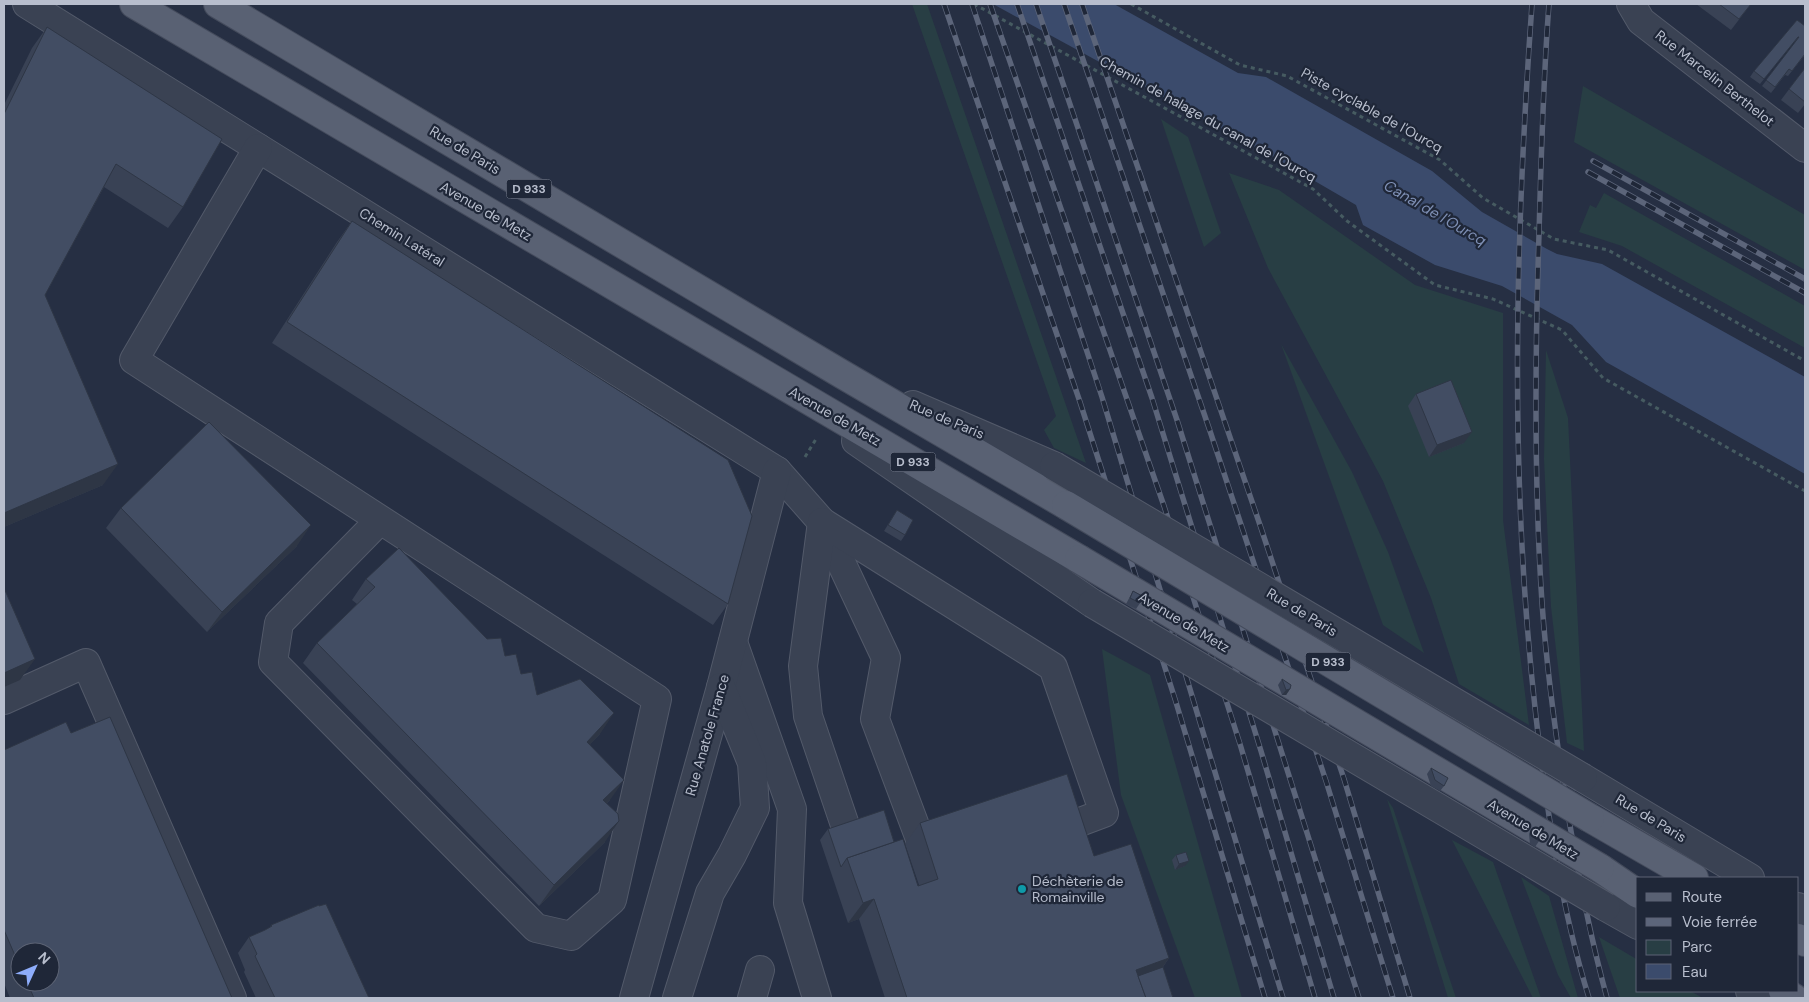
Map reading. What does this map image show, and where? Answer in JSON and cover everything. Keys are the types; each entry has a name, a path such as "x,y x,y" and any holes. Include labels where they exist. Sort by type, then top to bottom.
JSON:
{"main road":[{"name":"Avenue de Metz","path":"134,4 1079,559 1600,868 1636,893"},
{"name":"Rue de Paris","path":"218,4 1692,877"}],"street":[{"name":"Chemin Latéral","path":"27,4 777,471 822,522"},
{"name":"Rue Marcelin Berthelot","path":"1631,4 1641,20 1805,148"},
{"path":"258,148 134,360 657,699 612,900 571,936 536,928 273,662 279,623 380,520"},
{"path":"747,364 1092,603 1636,924"},
{"name":"Rue de Paris","path":"840,374 1054,466 1748,877"},
{"name":"Rue Anatole France","path":"634,998 721,687 777,471"},
{"path":"822,522 1053,667 1104,813 1064,828"},
{"path":"822,522 803,666 808,716 847,831"},
{"path":"822,522 886,658 875,719 920,839"},
{"path":"733,642 792,809 788,903 817,998"},
{"path":"4,700 86,663 232,998"},
{"path":"677,998 710,894 755,808 752,763 721,687"},
{"path":"752,998 760,970"},
{"path":"1752,992 1764,998"}],"path":[{"name":"Chemin de halage du canal de l'Ourcq","path":"974,4 1313,189 1347,221 1435,285 1494,299 1562,330 1603,378 1805,491"},
{"name":"Piste cyclable de l'Ourcq","path":"1131,4 1240,65 1287,76 1440,160 1483,198 1554,239 1608,250 1805,361"}],"green space":[{"path":"912,4 927,4 1086,463 1054,448 1044,430 1056,416"},
{"path":"1583,86 1805,215 1805,270 1574,142"},
{"path":"1161,119 1188,137 1221,233 1204,247"},
{"path":"1229,173 1279,190 1415,285 1503,313 1503,520 1529,725 1459,684 1431,598 1383,481 1268,268"},
{"path":"1604,193 1805,306 1805,348 1622,246 1579,232 1590,205 1596,208"},
{"path":"1281,344 1352,472 1388,552 1424,653 1383,625"},
{"path":"1546,350 1568,418 1584,751 1567,743 1551,607 1544,459"},
{"path":"1102,649 1150,675 1242,998 1195,998 1121,795"},
{"path":"1387,799 1393,808 1456,998 1448,998"},
{"path":"1452,840 1493,862 1541,998 1533,998"},
{"path":"1521,877 1549,896 1578,998 1571,998 1558,975"},
{"path":"1599,937 1636,959 1636,992 1692,992 1703,998 1620,998"}],"water":[{"name":"Canal de l'Ourcq","path":"993,4 1114,4 1238,73 1266,77 1432,171 1482,212 1547,249 1557,254 1602,264 1805,377 1805,474 1606,362 1572,325 1502,286 1435,265 1363,225 1356,205 1270,155"}],"building":[{"path":"1719,4 1751,4 1739,19"},
{"path":"1797,20 1805,26 1805,54 1792,71 1789,69 1775,87 1766,80 1799,37 1764,79 1754,71"},
{"path":"47,27 222,139 183,207 116,164 45,295 118,464 4,513 4,114"},
{"path":"1805,68 1805,102 1789,89"},
{"path":"352,221 728,460 752,516 728,604 287,322"},
{"path":"1451,380 1472,432 1437,445 1416,394"},
{"path":"209,422 311,525 222,612 121,508"},
{"path":"897,510 913,520 905,535 888,525"},
{"path":"399,548 487,639 501,638 505,656 516,654 521,674 532,672 537,695 580,679 614,713 587,742 624,780 603,800 618,814 619,821 554,885 317,643 375,587 366,579"},
{"path":"4,588 35,659 4,673"},
{"path":"1133,591 1144,597 1140,603 1130,598"},
{"path":"1282,679 1291,685 1290,689 1286,690"},
{"path":"110,717 232,998 34,998 31,992 60,992 60,942 10,942 10,944 4,930 4,750 66,722 71,733"},
{"path":"1431,768 1448,778 1444,786 1435,780"},
{"name":"Déchèterie de Romainville","path":"1067,774 1094,856 1131,844 1169,958 1136,970 1146,998 907,998 874,899 863,903 847,858 903,839 918,886 938,879 920,823"},
{"path":"884,810 894,842 847,858 841,867 828,829"},
{"path":"1533,828 1543,834 1539,841 1534,838"},
{"path":"1186,852 1189,861 1179,864 1176,855"},
{"path":"326,904 369,998 275,998 255,956 257,954 249,937 265,930 271,925 319,905"},
{"path":"1163,967 1173,998 1146,998 1138,976"}],"railway":[{"path":"944,4 1080,402 1175,699 1265,998"},
{"path":"972,4 1102,397 1283,998"},
{"path":"990,4 1164,506 1240,744 1315,998"},
{"path":"1017,4 1152,398 1261,751 1334,998"},
{"path":"1036,4 1177,420 1359,998"},
{"path":"1064,4 1210,431 1326,781 1393,998"},
{"path":"1082,4 1260,525 1344,779 1410,998"},
{"path":"1532,4 1522,182 1518,361 1518,450 1527,628 1536,717 1556,859 1570,929 1589,998"},
{"path":"1549,4 1541,148 1536,367 1536,455 1541,587 1551,694 1566,802 1584,900 1607,998"},
{"path":"1593,161 1805,279"},
{"path":"1588,172 1805,293"}],"place":[{"name":"Déchèterie de Romainville","path":"1022,889"}]}
